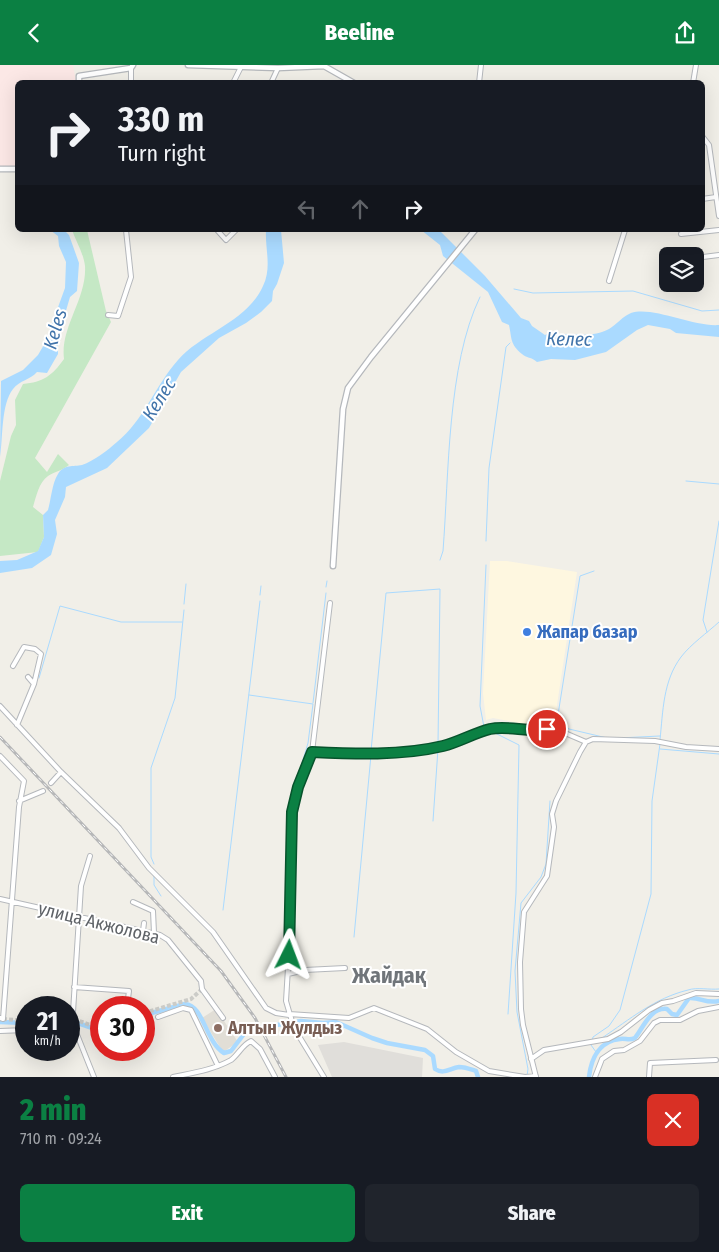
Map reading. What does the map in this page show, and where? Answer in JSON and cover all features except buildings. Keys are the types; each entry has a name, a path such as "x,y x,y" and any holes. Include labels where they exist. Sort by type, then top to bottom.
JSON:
{"street":[{"path":"188,65 278,68 322,66 348,80"},
{"path":"480,80 482,65"},
{"path":"694,80 696,65"},
{"path":"79,80 79,76 132,67 131,80"},
{"path":"234,80 241,67"},
{"path":"272,80 278,68"},
{"path":"705,140 709,145 719,216"},
{"path":"0,169 15,169"},
{"path":"705,199 716,197"},
{"path":"705,231 719,230"},
{"path":"108,315 118,316 131,277 126,232"},
{"path":"219,232 226,240 234,232"},
{"path":"333,566 344,409 348,388 371,357 474,232"},
{"path":"609,281 624,232"},
{"path":"681,234 700,232"},
{"path":"704,257 719,255"},
{"path":"324,1077 294,1028 286,1001 290,935 292,812 298,787 312,752 330,603"},
{"path":"13,666 24,647 40,652 42,656 34,684 17,725"},
{"path":"28,677 34,684"},
{"path":"0,706 61,772 119,828 149,868 213,932 266,1008 276,1013 290,1016 350,1018 374,1008 427,1029 456,1052 489,1071 527,1077 536,1077 521,1009 520,962 524,912 547,876 554,827 552,814 556,801 586,742 593,739 630,742 655,741 719,749"},
{"path":"312,752 363,754 442,746 490,729 500,728 532,732 558,730 586,742"},
{"path":"0,765 2,758"},
{"path":"2,758 24,781 20,801 2,1018"},
{"path":"51,783 61,772"},
{"path":"20,801 43,791"},
{"path":"90,856 82,877 74,987 74,1019 75,1027 94,1077"},
{"name":"улица Акжолова","path":"0,899 79,918 154,933 168,940 201,981 202,989 223,1018"},
{"path":"133,902 153,911 154,933"},
{"path":"143,931 144,923"},
{"path":"288,974 305,970 345,968"},
{"path":"74,987 129,991 128,996"},
{"path":"531,1059 544,1050 608,1039 628,1028 649,1010 662,1003 696,993 719,994"},
{"path":"595,1077 602,1059 614,1051 624,1049 640,1041 654,1023 660,1020 680,1021 698,1011 719,1007"},
{"path":"158,1017 183,1009 191,1011 218,1066"},
{"path":"0,1031 15,1030"},
{"path":"173,1077 218,1066 237,1055 247,1043 252,1042 260,1049 275,1077"},
{"path":"649,1077 650,1063 716,1061"}],"shaded area":[{"path":"0,65 73,65 76,80 15,80 15,166 0,166"},
{"name":"Жапар базар","path":"490,561 507,561 577,572 554,725 529,725 493,718 486,720 483,693"},
{"name":"Алтын Жулдыз","path":"216,1009 238,1042 223,1052 202,1018"},
{"path":"344,1042 423,1058 422,1077 332,1077 318,1045"}],"green space":[{"path":"73,232 87,232 106,311 111,322 35,458 47,472 58,454 69,465 48,476 38,490 33,507 43,515 44,537 38,552 0,556 0,481 11,436 16,425 15,400 23,384 42,380 55,370 64,359 64,347 69,324 85,278 82,253"}],"water":[{"name":"Keles","path":"53,232 66,232 69,235 79,263 77,291 70,297 58,338 58,354 47,373 37,372 16,386 9,395 4,412 0,457 1,381 23,370 38,355 45,343 65,288 66,262 59,246 58,236"},
{"name":"Келес","path":"266,232 281,232 284,263 273,291 272,301 246,323 219,338 181,372 149,428 107,468 66,487 65,497 55,520 57,534 51,555 32,568 0,573 0,561 17,560 38,551 44,537 43,515 48,510 54,482 60,471 66,467 82,465 91,461 117,442 135,424 178,360 188,350 236,318 256,298 266,279"},
{"name":"Келес","path":"424,232 441,232 485,276 521,318 529,321 532,326 545,335 551,332 555,335 596,334 609,329 628,314 650,312 697,323 719,325 719,337 676,333 670,329 648,325 637,330 606,352 575,360 551,359 537,362 524,355 515,347 509,325 502,322 488,292 443,256 440,245"}],"waterway":[{"path":"514,289 533,293 633,291 702,311 719,310"},
{"path":"440,560 443,551 451,421 455,387 469,324 480,297"},
{"path":"486,541 489,468 506,347 510,343"},
{"path":"686,481 719,484"},
{"path":"707,632 703,620 719,521"},
{"path":"486,565 480,706 484,727 487,729"},
{"path":"594,571 580,576 557,721 569,729 607,738"},
{"path":"326,587 327,581"},
{"path":"184,604 186,584"},
{"path":"260,595 261,586"},
{"path":"371,751 386,593 440,589 438,745"},
{"path":"313,703 326,593"},
{"path":"223,910 260,601"},
{"path":"39,678 60,606 121,622 182,622"},
{"path":"154,864 151,857 151,768 175,698 184,610"},
{"path":"660,740 667,686 675,666 689,648 719,622"},
{"path":"249,695 313,704 308,743 288,810 285,937"},
{"path":"491,731 519,745 516,893 508,1014"},
{"path":"619,738 660,736"},
{"path":"596,1052 591,1045 593,1037 609,1026 620,1010 651,894 652,801 660,744"},
{"path":"433,821 438,749"},
{"path":"660,749 719,754"},
{"path":"354,937 371,755"},
{"path":"527,1076 528,1069 517,1012 515,971 521,903 541,877 546,864 550,801"},
{"path":"154,876 154,885 161,896"},
{"path":"602,1038 643,1010 665,998 692,989 719,989"},
{"path":"589,1077 594,1058 601,1047 613,1040 635,1038 648,1018 657,1011 667,1009 672,1014 677,1015 689,998 710,1002 719,1001"},
{"path":"155,1012 185,1004 191,1006 201,1017 213,1041 224,1053 231,1051 244,1034 252,1029 301,1021 336,1022 387,1043 425,1050 433,1056 435,1069 438,1071 463,1067 476,1071 478,1077"},
{"path":"0,1022 15,1023"},
{"path":"80,1024 90,1027"}],"tunnel":[{"path":"155,1010 191,999 202,989"},
{"path":"3,1019 15,1020"},
{"path":"80,1021 90,1025"}],"railway":[{"path":"0,737 221,971 255,1018 286,1077"}],"place":[{"name":"Жапар базар","path":"527,632"},
{"name":"Алтын Жулдыз","path":"218,1028"}],"district":[{"name":"Жайдақ","path":"389,975"}],"route":[{"path":"289,955 292,812 294,799 312,752 363,754 410,750 442,746 490,729 500,728 532,732 547,729"}]}
